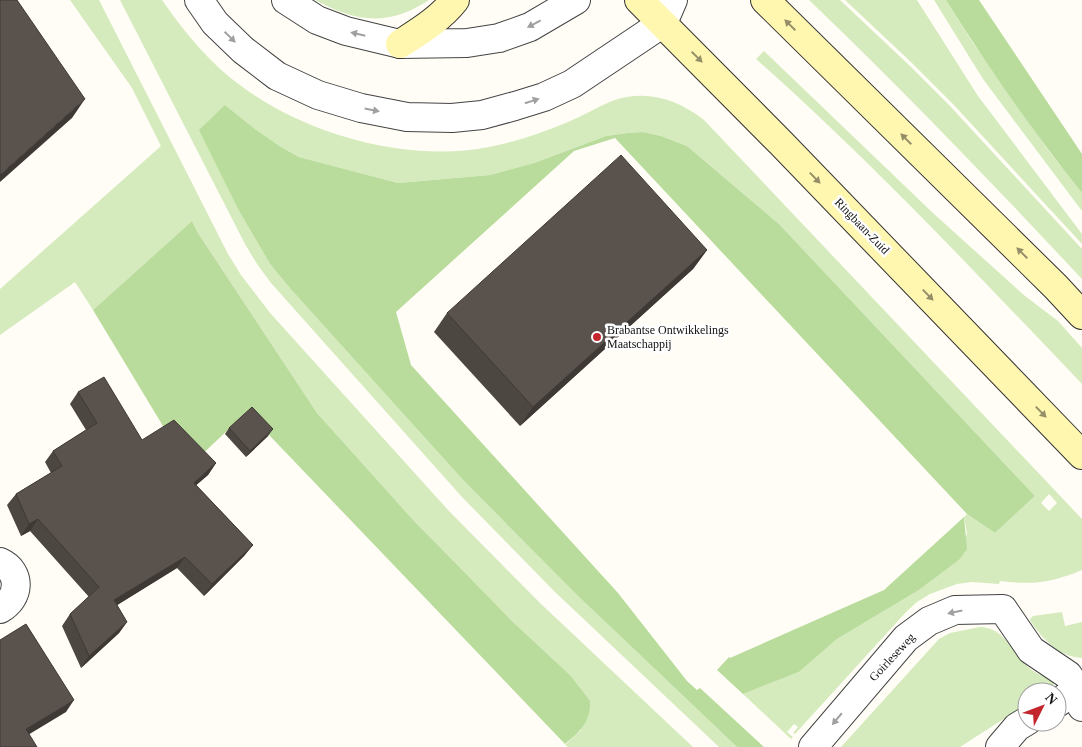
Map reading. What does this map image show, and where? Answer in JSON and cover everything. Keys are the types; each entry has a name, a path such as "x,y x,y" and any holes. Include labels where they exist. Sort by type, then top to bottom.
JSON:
{"main road":[{"path":"400,44 428,27 455,0"},
{"name":"Ringbaan-Zuid","path":"639,0 668,11 1082,455"},
{"path":"766,0 1082,314"}],"street":[{"path":"199,0 215,23 243,50 277,76 318,95 361,108 407,116 452,118 482,115 544,97 572,84 668,11"},
{"path":"286,0 317,20 346,31 400,44 467,43 499,38 530,27 576,0"},
{"path":"0,562 11,570 16,582 15,594 8,605 0,609"},
{"name":"Goirleseweg","path":"813,747 906,638 929,621 955,610 1003,609 1031,650 1068,676 1075,697"},
{"path":"1000,747 1017,727"}],"green space":[{"path":"70,0 99,0 228,254 241,275 271,314 448,510 541,604 693,747 568,747 565,745 581,730 570,675 460,569 317,413 198,233 192,221 93,310 75,282 0,335 0,289 161,146 132,88"},
{"path":"120,0 162,0 189,36 220,69 270,105 329,132 393,148 458,151 509,143 574,120 612,101 637,96 661,98 683,106 704,120 1082,519 1082,570 1061,578 1042,582 1000,581 999,584 972,582 957,584 930,594 906,612 795,734 793,733 798,727 794,724 787,732 793,737 791,739 743,694 799,672 837,639 919,590 959,560 967,533 964,517 967,514 995,533 1035,496 779,224 687,146 661,136 643,132 627,133 606,136 534,163 490,175 398,183 299,157 255,129 225,105 226,184 239,211 270,264 464,481 577,595 737,747 719,747 554,591 462,497 271,283 245,244","holes":["1049,494 1057,503 1049,511 1041,503"]},
{"path":"315,0 429,0 414,9 400,14 386,18 372,18 344,13"},
{"path":"809,0 840,0 950,106 1082,249 1082,279 879,68"},
{"path":"845,0 917,0 978,96 1082,234 1082,244 952,103"},
{"path":"934,0 946,0 973,43 1048,150 1082,193 1082,211 983,79"},
{"path":"946,0 979,0 1082,154 1082,193 1011,99"},
{"path":"764,51 934,214 1025,296 1058,321 1082,348 1082,384 882,177 756,59"},
{"path":"225,105 255,129 299,157 398,183 490,175 534,163 606,136 627,133 643,132 661,136 687,146 779,224 1035,496 995,533 967,514 615,138 574,151 396,312 411,365 618,593 687,681 697,690 700,688 764,747 737,747 577,595 464,481 270,264 239,211 199,130"},
{"path":"192,221 198,233 317,413 415,522 513,622 570,675 590,701 589,714 584,726 565,744 247,412 195,461 166,431 93,310"},
{"path":"964,517 967,549 959,560 919,590 837,639 799,672 743,694 717,670 729,657 884,590"},
{"path":"1062,612 1065,626 1082,622 1082,658 1066,654 1052,646 1041,635 1030,619 1033,616"},
{"path":"980,627 995,631 1006,640 1028,667 1054,682 1017,682 1017,710 960,747 841,747 939,639 950,633"}],"building":[{"path":"0,0 17,0 85,99 0,175"},
{"path":"621,155 707,250 533,407 447,313"},
{"path":"104,377 142,440 174,420 216,463 194,483 253,545 212,584 185,557 114,600 127,622 89,656 70,614 99,587 38,519 29,524 16,494 62,466 53,451 97,423 78,392"},
{"path":"252,407 273,429 250,451 229,428"},
{"path":"26,624 74,700 26,729 37,747 0,747 0,640"}],"place":[{"name":"Brabantse Ontwikkelings Maatschappij","path":"597,337"}]}
